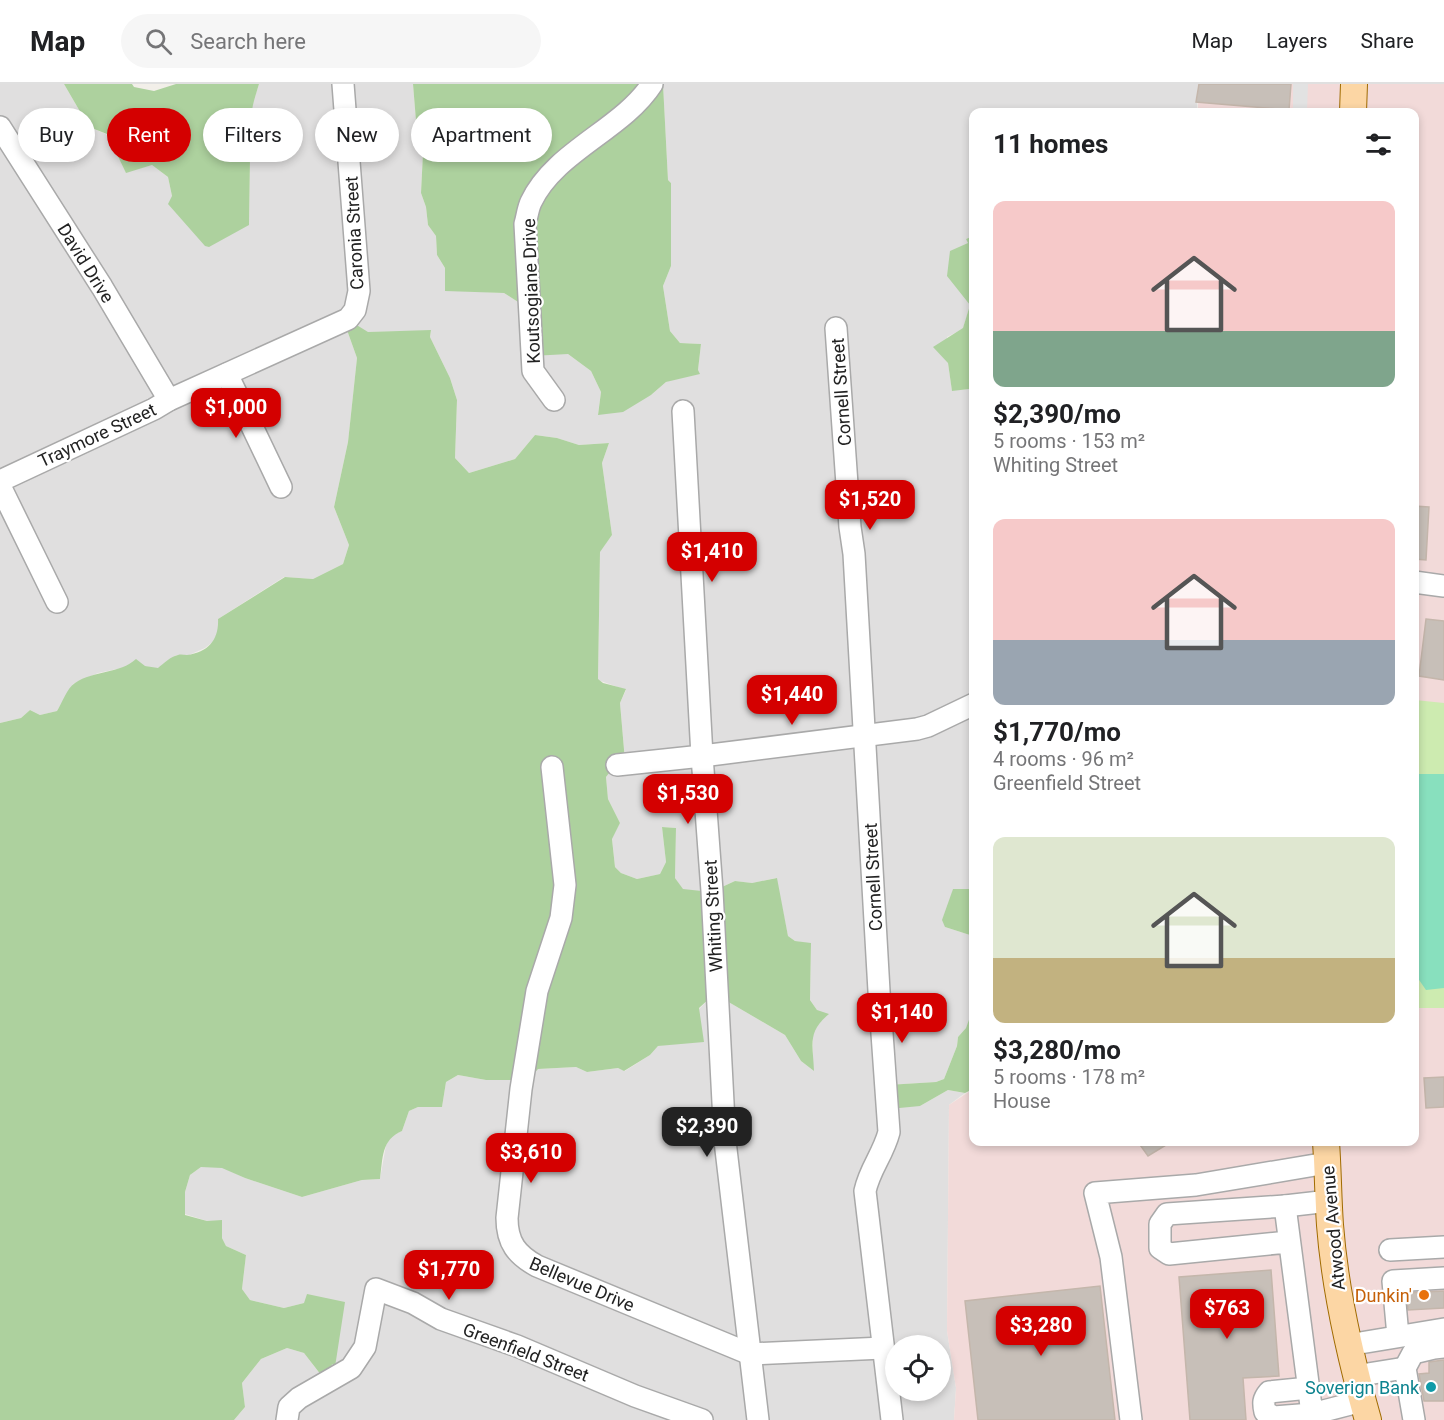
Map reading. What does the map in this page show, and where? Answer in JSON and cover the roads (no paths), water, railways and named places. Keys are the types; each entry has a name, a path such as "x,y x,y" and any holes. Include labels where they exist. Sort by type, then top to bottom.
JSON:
{"main road":[{"path":"1353,108 1354,84"},
{"name":"Atwood Avenue","path":"1327,1152 1330,1226 1340,1301 1348,1344 1365,1410"}],"street":[{"name":"Caronia Street","path":"343,84 359,291 355,310"},
{"name":"Koutsogiane Drive","path":"554,400 533,371 525,224 530,203 540,185 565,161 642,99 652,84"},
{"name":"David Drive","path":"0,128 102,287 169,400"},
{"name":"Traymore Street","path":"0,481 154,410 169,400 348,319 355,310"},
{"name":"Cornell Street","path":"836,328 854,554 889,1132 884,1150 869,1175 865,1191 892,1420"},
{"path":"227,374 281,487"},
{"name":"Whiting Street","path":"683,411 725,1142 758,1420"},
{"path":"0,486 57,602"},
{"path":"1419,583 1444,586"},
{"path":"617,765 864,737 928,726 969,706"},
{"name":"Bellevue Drive","path":"552,766 565,885 561,918 537,991 521,1089 507,1218 510,1239 522,1257 537,1266 750,1354 883,1348"},
{"path":"1131,1420 1111,1257 1095,1193 1196,1185 1327,1152"},
{"path":"1288,1242 1169,1254 1160,1248 1160,1224 1167,1214 1329,1201"},
{"path":"1285,1206 1312,1414"},
{"path":"1390,1250 1444,1246"},
{"path":"1398,1336 1392,1281 1444,1278"},
{"name":"Greenfield Street","path":"287,1420 289,1407 299,1398 351,1368 365,1347 376,1289 413,1303 441,1319 517,1346 634,1396 702,1420"},
{"path":"1348,1344 1444,1329"},
{"path":"1414,1420 1405,1368 1413,1353 1444,1347"},
{"path":"1356,1376 1405,1368"},
{"path":"1309,1388 1269,1392 1264,1398 1265,1412 1274,1417 1365,1410"}],"place":[{"name":"Dunkin'","path":"1424,1295"},
{"name":"Soverign Bank","path":"1431,1387"}]}
